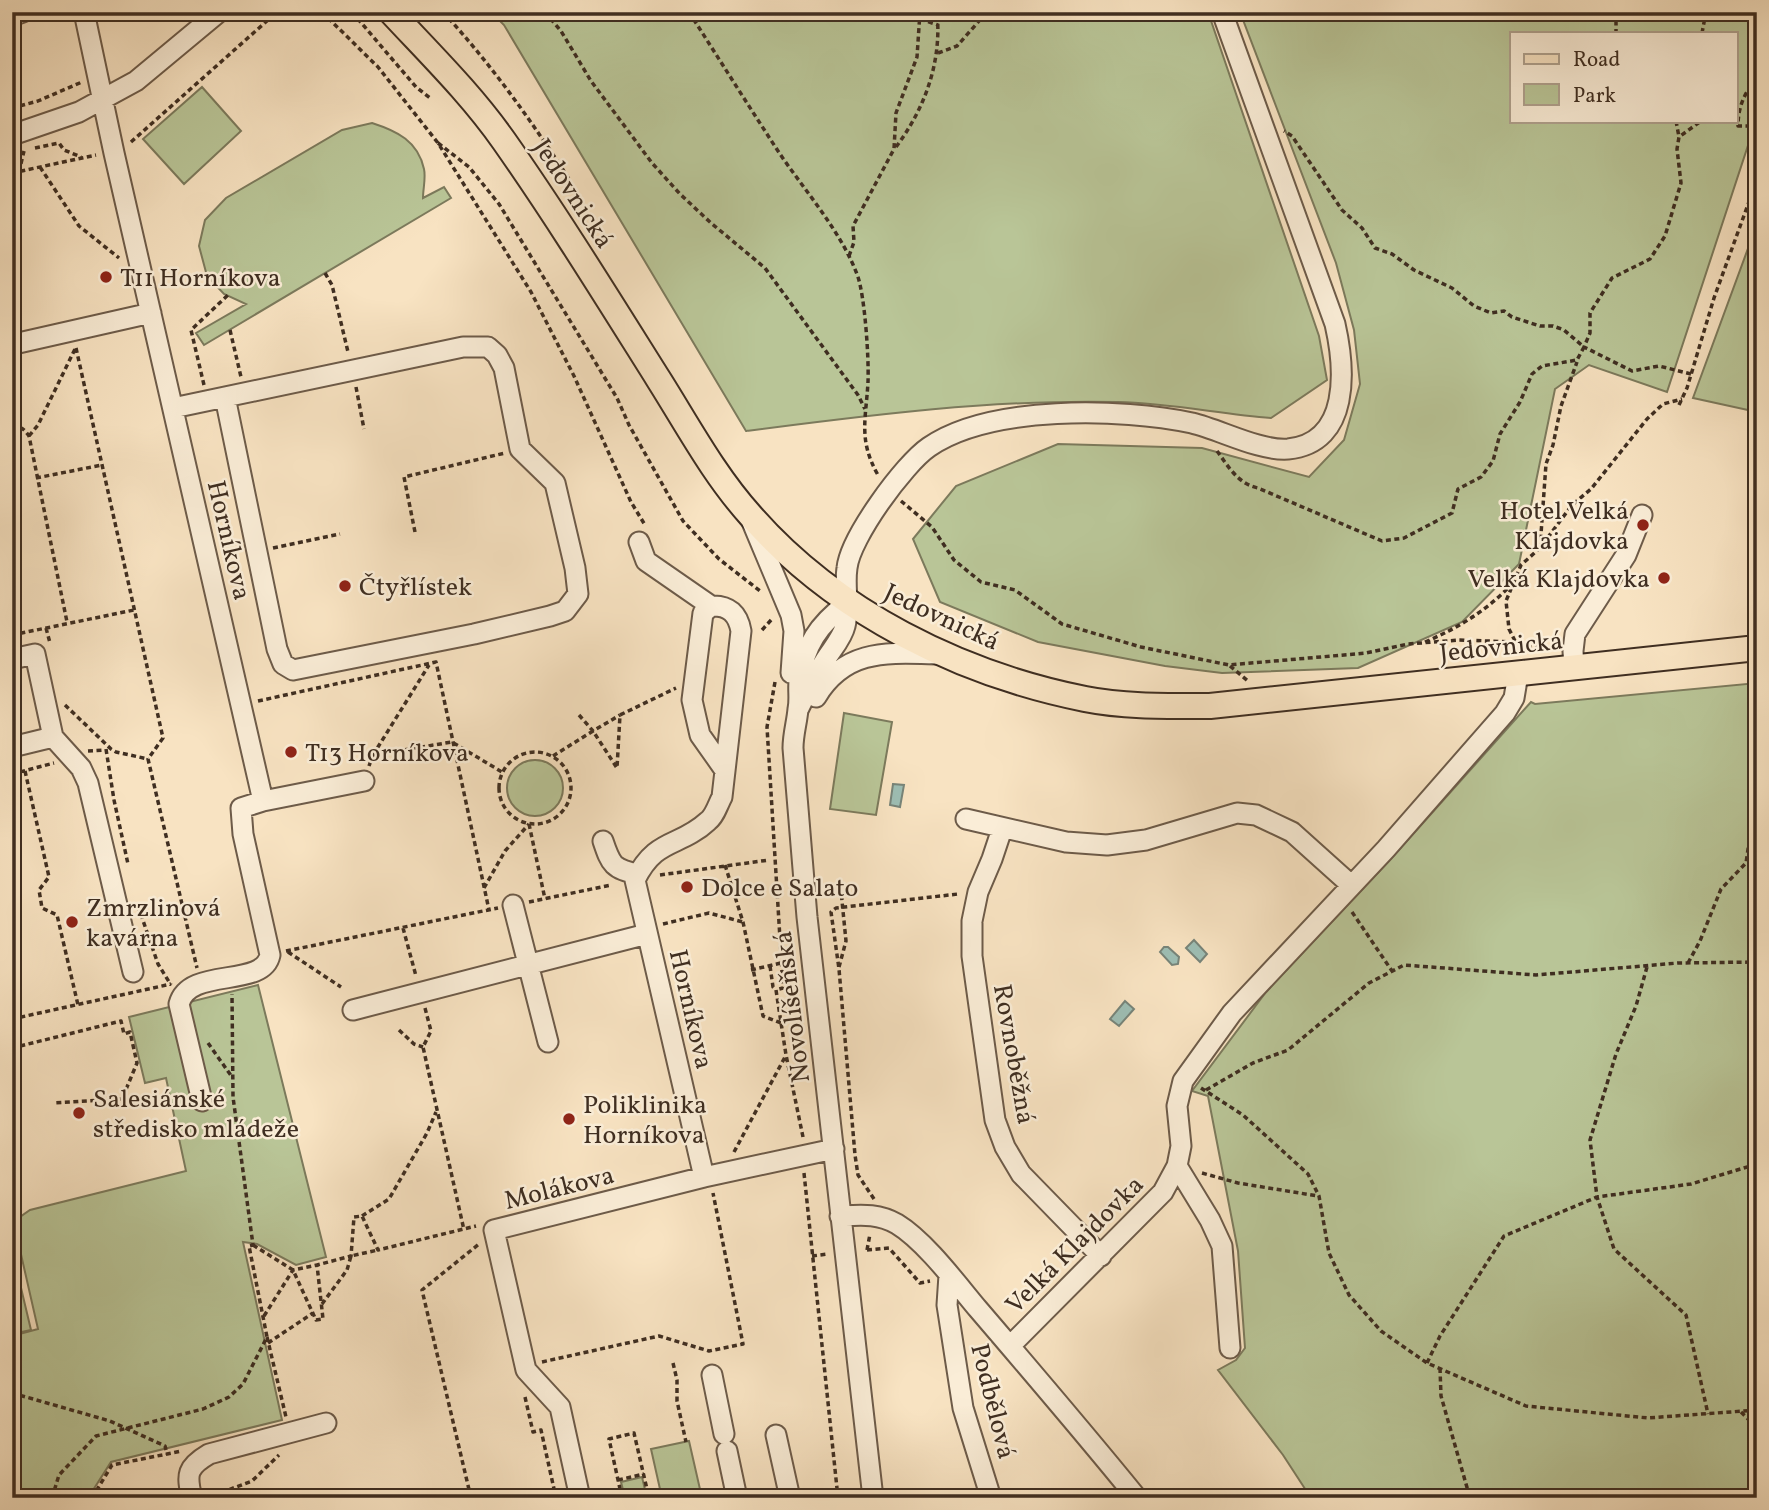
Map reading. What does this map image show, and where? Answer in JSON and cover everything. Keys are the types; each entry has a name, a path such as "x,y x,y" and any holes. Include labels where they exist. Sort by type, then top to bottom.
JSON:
{"main road":[{"name":"Jedovnická","path":"391,12 458,85 503,140 613,307 703,454 750,515 784,552 847,603 944,654 1015,681 1087,699 1158,706 1210,706 1518,674 1574,659 1757,648"}],"street":[{"path":"12,16 23,12"},
{"name":"Horníkova","path":"84,12 263,801"},
{"path":"12,135 54,123 103,101 136,81 219,12"},
{"path":"847,603 847,565 887,491 916,456 957,431 990,421 1053,415 1107,414 1192,424 1266,446 1287,449 1308,443 1324,432 1335,417 1342,378 1341,352 1335,324 1222,12"},
{"path":"13,344 74,339 151,313"},
{"path":"173,408 463,347 488,348 497,355 504,369 520,449 555,482 575,568 578,594 565,611 474,634 293,670 283,664 277,649 226,397"},
{"path":"750,515 791,615 794,631 790,680 793,734"},
{"path":"1574,659 1575,634 1626,555 1642,515"},
{"path":"603,841 615,867 638,874 656,850 711,820 722,796 739,667 741,631 738,618 732,611 711,606 646,561 643,536"},
{"name":"Novolíšeňská","path":"847,603 828,617 814,634 799,682 799,708 793,734 807,917 873,1498"},
{"path":"711,606 703,613 692,700 700,735 724,769"},
{"path":"793,734 823,684 839,669 881,653 944,654"},
{"path":"12,659 35,654 53,737 73,759 88,783 133,972"},
{"name":"Velká Klajdovka","path":"1010,1346 1164,1192 1177,1166 1181,1146 1177,1106 1183,1081 1231,1013 1386,849 1506,713 1514,698 1518,674"},
{"path":"12,747 53,737"},
{"path":"202,1101 179,1004 186,991 201,983 258,971 265,966 270,955 243,834 241,808 263,801 364,781"},
{"path":"966,820 1087,845 1146,840 1237,813 1256,815 1292,832 1346,890"},
{"name":"Rovnoběžná","path":"1002,829 978,892 972,921 972,956 996,1120 1005,1147 1021,1174 1101,1256"},
{"name":"Horníkova","path":"638,874 635,880 704,1174"},
{"path":"513,905 548,1042"},
{"path":"353,1010 647,931"},
{"name":"Molákova","path":"534,1366 495,1230 704,1174 834,1149"},
{"path":"1177,1166 1223,1246 1230,1348"},
{"path":"840,1216 876,1215 908,1232 948,1282 1010,1346 1138,1498"},
{"name":"Podbělová","path":"948,1282 953,1348 963,1408 991,1498"},
{"path":"534,1366 561,1407 580,1498"},
{"path":"712,1375 737,1498"},
{"path":"192,1498 188,1482 189,1469 209,1454 291,1428 326,1423"},
{"path":"776,1435 790,1498"}],"path":[{"path":"12,173 82,157 114,153 125,148 277,12"},
{"path":"322,12 378,67 438,143 531,292 574,376 631,502 645,523 643,536"},
{"path":"352,12 416,87 430,99"},
{"path":"443,12 482,55 541,135 569,179"},
{"path":"545,12 561,31 591,81 652,163 703,216 765,268 858,395 866,411"},
{"path":"689,12 849,256 859,279 868,380 864,430 868,458 887,491 932,527 954,560 981,582 1015,590 1062,624 1141,647 1229,665 1366,653 1459,640 1516,642 1574,659"},
{"path":"894,149 896,113 917,57 920,12"},
{"path":"849,256 854,242 853,226 894,149 924,101 937,53 937,12"},
{"path":"937,53 957,46 986,12"},
{"path":"1616,12 1616,32"},
{"path":"1702,32 1706,12"},
{"path":"920,19 939,25"},
{"path":"12,108 38,101 81,83 85,76"},
{"path":"1757,79 1745,93 1738,118 1738,127 1749,126 1757,130"},
{"path":"1738,95 1745,93"},
{"path":"1261,116 1292,136 1342,209 1362,228 1375,248 1392,254 1414,270 1452,288 1474,306 1491,313 1504,312 1540,326 1553,326 1564,330 1584,347 1632,371 1659,366 1690,374"},
{"path":"1540,548 1546,464 1561,406 1577,360 1590,333 1590,313 1612,278 1650,260 1665,236 1682,183 1676,122"},
{"path":"1679,137 1700,122"},
{"path":"19,172 22,151 59,143 64,150 82,157"},
{"path":"438,143 469,167 499,204 617,398 629,425 683,521 719,559 768,598"},
{"path":"1757,155 1754,167 1757,180"},
{"path":"40,167 79,226 129,266"},
{"path":"1679,405 1714,298 1750,199 1757,190"},
{"path":"325,273 332,285"},
{"path":"226,397 191,330 228,295"},
{"path":"226,397 230,330"},
{"path":"29,436 38,425 74,339"},
{"path":"74,339 163,738 148,759 198,974"},
{"path":"1192,424 1210,441 1231,470 1247,486 1258,488 1382,541 1404,538 1452,513 1458,489 1480,477 1487,469 1493,461 1500,434 1520,402 1532,374 1542,366 1577,360 1593,352"},
{"path":"1516,642 1509,629 1506,601 1521,565 1540,548 1572,505 1591,489 1647,418 1663,404 1682,399"},
{"path":"12,426 24,429 29,436 67,622"},
{"path":"415,532 404,477 520,449"},
{"path":"36,478 102,465"},
{"path":"257,552 340,534"},
{"path":"1421,644 1467,622 1489,606 1515,581"},
{"path":"12,635 134,610"},
{"path":"254,701 436,662 489,910"},
{"path":"364,781 373,755 430,663"},
{"path":"1229,665 1255,686"},
{"path":"776,676 768,727 783,988 776,990"},
{"path":"552,756 620,715 684,683"},
{"path":"65,706 111,749 148,759"},
{"path":"579,715 617,768 620,715"},
{"path":"373,755 452,742 502,772"},
{"path":"106,749 129,870"},
{"path":"529,752 552,756 561,762 568,772 571,794 567,806 560,815 540,824 518,820 503,805 499,794 502,772 518,756 529,752"},
{"path":"12,774 73,759"},
{"path":"25,771 49,877 39,890 42,908 57,915 78,1005"},
{"path":"484,888 505,851 529,824"},
{"path":"529,824 545,899"},
{"path":"1688,963 1721,889 1746,863 1750,836 1757,832"},
{"path":"725,865 743,922 751,970 763,1016 781,1023"},
{"path":"1346,890 1392,971"},
{"path":"839,969 846,940 841,891"},
{"path":"867,1250 869,1236 877,1229 876,1215 874,1199 858,1175 855,1155 839,969 831,912 843,907 978,892"},
{"path":"137,904 158,964 170,984"},
{"path":"647,931 709,913 743,922"},
{"path":"402,928 418,985"},
{"path":"287,951 341,988"},
{"path":"1206,1090 1252,1063 1288,1050 1369,983 1404,965 1536,975 1688,963 1757,961"},
{"path":"751,970 781,963"},
{"path":"770,966 803,1138 794,1142"},
{"path":"1647,967 1636,1006 1616,1054 1590,1140 1597,1197 1614,1250 1686,1315 1708,1414"},
{"path":"237,975 231,999 232,1077 253,1245"},
{"path":"264,1316 293,1270 464,1230 423,1047 431,1031 423,999"},
{"path":"14,1047 121,1021 124,1034 130,1032 137,1063 122,1099 53,1103"},
{"path":"185,1027 196,1025 232,1077"},
{"path":"399,1030 414,1045 423,1047"},
{"path":"12,1035 16,1054"},
{"path":"534,1366 659,1336 709,1352 743,1344 712,1191 704,1174 730,1160 786,1055"},
{"path":"1183,1081 1206,1090 1243,1115 1308,1174 1319,1196 1329,1253 1349,1295 1381,1331 1427,1363 1526,1406 1648,1418 1757,1410"},
{"path":"321,1304 347,1270 351,1256 354,1217 362,1216 389,1199 427,1133 437,1110"},
{"path":"1427,1363 1440,1336 1504,1236 1597,1197 1692,1184 1757,1164"},
{"path":"1177,1166 1238,1183 1319,1196"},
{"path":"803,1168 838,1498"},
{"path":"362,1216 378,1250"},
{"path":"471,1498 422,1290 486,1239"},
{"path":"253,1245 293,1270 316,1320 323,1319 317,1265"},
{"path":"215,1498 220,1493 252,1481 287,1448 297,1445 268,1340 249,1246 253,1245"},
{"path":"812,1256 889,1248 920,1283 936,1280 948,1282"},
{"path":"52,1498 59,1475 96,1436 203,1409 229,1397 243,1384 268,1340 313,1313"},
{"path":"673,1363 677,1380 677,1401 686,1442"},
{"path":"1440,1368 1441,1396 1470,1498"},
{"path":"12,1393 126,1427 165,1446 167,1454"},
{"path":"1740,1411 1757,1428"},
{"path":"622,1498 609,1439 634,1433 649,1498"},
{"path":"92,1498 112,1465 184,1450"},
{"path":"618,1480 643,1474"}],"green space":[{"path":"491,12 1208,12 1319,336 1327,380 1271,418 1156,404 1025,403 932,409 746,431 504,25"},
{"path":"1240,12 1757,12 1757,118 1667,392 1589,365 1555,389 1519,564 1462,622 1358,668 1222,673 1165,666 1038,642 940,602 913,539 956,486 1058,444 1202,448 1309,477 1344,440 1360,384 1354,330 1336,263"},
{"path":"202,87 241,131 184,184 143,139"},
{"path":"372,123 398,134 417,151 425,172 423,198 444,187 451,198 204,345 196,333 246,304 224,294 207,276 199,246 205,220 226,198 342,130"},
{"path":"1757,224 1757,412 1693,398"},
{"path":"1757,683 1757,1498 1311,1498 1283,1455 1218,1370 1236,1360 1245,1348 1238,1251 1208,1096 1192,1091 1266,992 1389,861 1531,702 1535,704"},
{"path":"844,713 892,722 876,815 830,809"},
{"path":"535,760 546,762 555,768 561,777 561,799 555,808 546,814 535,816 524,814 515,808 509,799 507,788 509,777 515,768 524,762"},
{"path":"258,985 326,1257 296,1265 257,1244 243,1242 282,1420 111,1462 88,1498 12,1498 12,1336 38,1329 15,1228 20,1217 30,1210 186,1171 166,1078 145,1083 129,1017"},
{"path":"12,1250 31,1330 12,1334"},
{"path":"689,1441 702,1498 662,1498 651,1449"},
{"path":"642,1477 647,1498 625,1498 621,1482"}],"water":[{"path":"893,784 904,785 900,807 890,805"},
{"path":"1194,940 1207,954 1200,962 1186,948"},
{"path":"1164,947 1168,947 1179,957 1178,964 1172,965 1160,952"},
{"path":"1125,1001 1134,1009 1119,1026 1110,1019"}],"place":[{"name":"T11 Horníkova","path":"106,277"},
{"name":"Hotel Velká Klajdovka","path":"1643,525"},
{"name":"Velká Klajdovka","path":"1664,578"},
{"name":"Čtyřlístek","path":"345,586"},
{"name":"T13 Horníkova","path":"291,752"},
{"name":"Dolce e Salato","path":"687,887"},
{"name":"Zmrzlinová kavárna","path":"72,922"},
{"name":"Salesiánské středisko mládeže","path":"79,1113"},
{"name":"Poliklinika Horníkova","path":"569,1119"}]}
